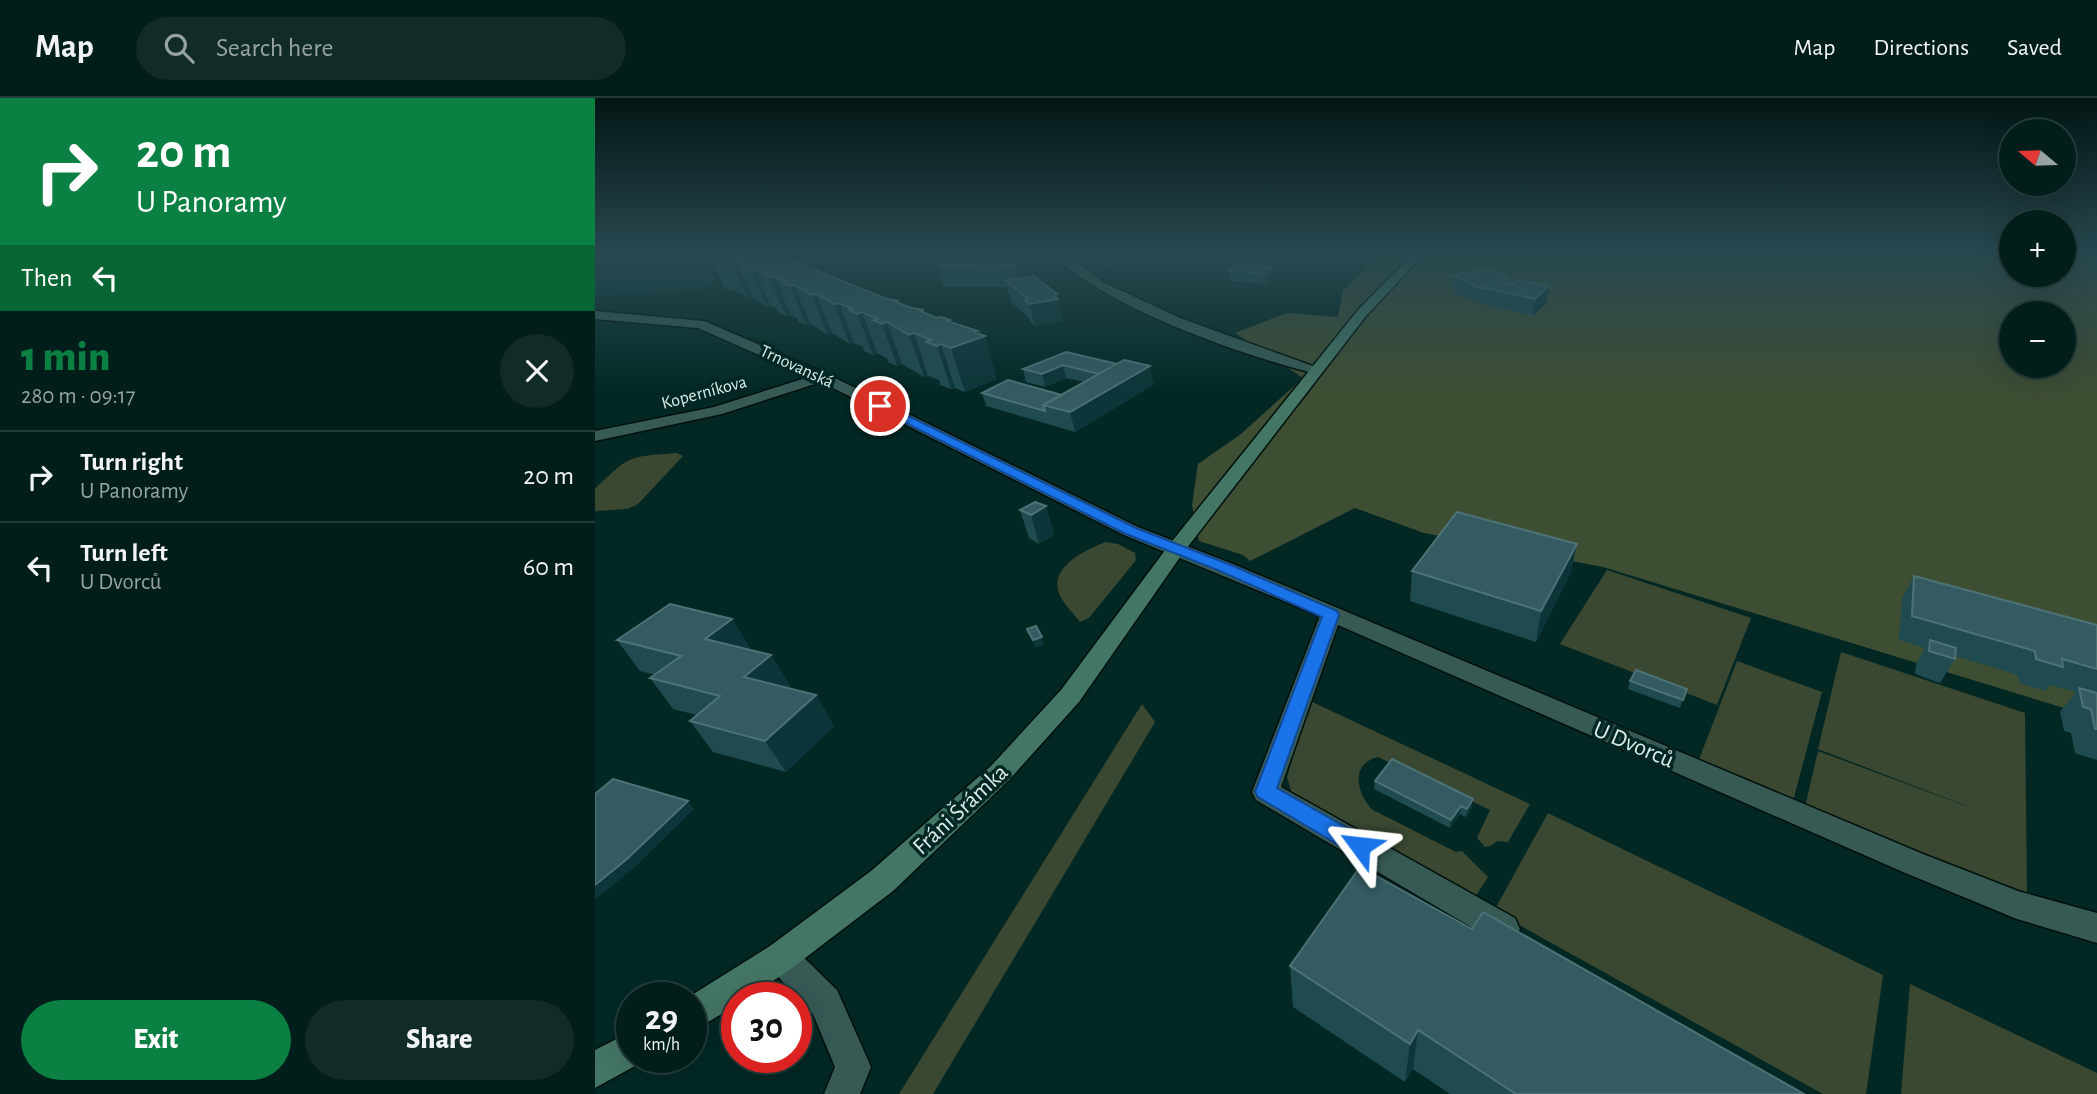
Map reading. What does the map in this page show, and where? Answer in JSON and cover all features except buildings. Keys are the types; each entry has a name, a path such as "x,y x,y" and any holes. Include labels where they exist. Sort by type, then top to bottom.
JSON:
{"street":[{"path":"1130,299 1185,327 1249,351 1317,370"},
{"name":"Fráni Šrámka","path":"707,1005 781,957 882,881 1000,773 1070,696 1176,548 1375,299"},
{"name":"Trnovanská","path":"595,315 700,324 822,377 1131,531 1176,548"},
{"name":"Koperníkova","path":"595,436 717,411 822,377"},
{"name":"U Dvorců","path":"1176,548 1947,877 2017,905 2097,928"},
{"path":"1331,615 1266,792 1526,942"},
{"path":"781,957 825,1002 853,1068 842,1094"},
{"path":"595,1070 616,1058"}],"green space":[{"path":"1341,299 2097,299 2097,718 1603,567 1424,533 1355,508 1250,561 1243,555 1199,541 1192,505 1198,464 1241,434 1303,378 1235,333 1287,313 1338,317"},
{"path":"677,453 683,456 638,504 627,509 595,511 595,489 624,463 649,455"},
{"path":"1105,542 1118,544 1135,553 1136,560 1089,618 1080,622 1061,598 1058,590 1060,573 1073,559"},
{"path":"1607,570 1751,618 1717,705 1560,644"},
{"path":"1841,652 2025,713 2027,897 1805,807 1818,751 1993,816 1818,749"},
{"path":"1737,661 1822,692 1793,801 1698,762"},
{"path":"1310,701 1530,804 1508,842 1497,841 1485,847 1477,838 1490,810 1378,757 1363,766 1359,773 1360,788 1367,804 1373,810 1456,852 1462,851 1488,877 1473,900 1292,794 1287,777"},
{"path":"1142,704 1155,722 933,1094 899,1094"},
{"path":"1548,813 1883,975 1866,1094 1823,1094 1494,911"},
{"path":"1910,984 2097,1073 2097,1094 1901,1094"}],"route":[{"path":"880,406 1131,531 1226,568 1331,615 1266,792 1360,846"}]}
